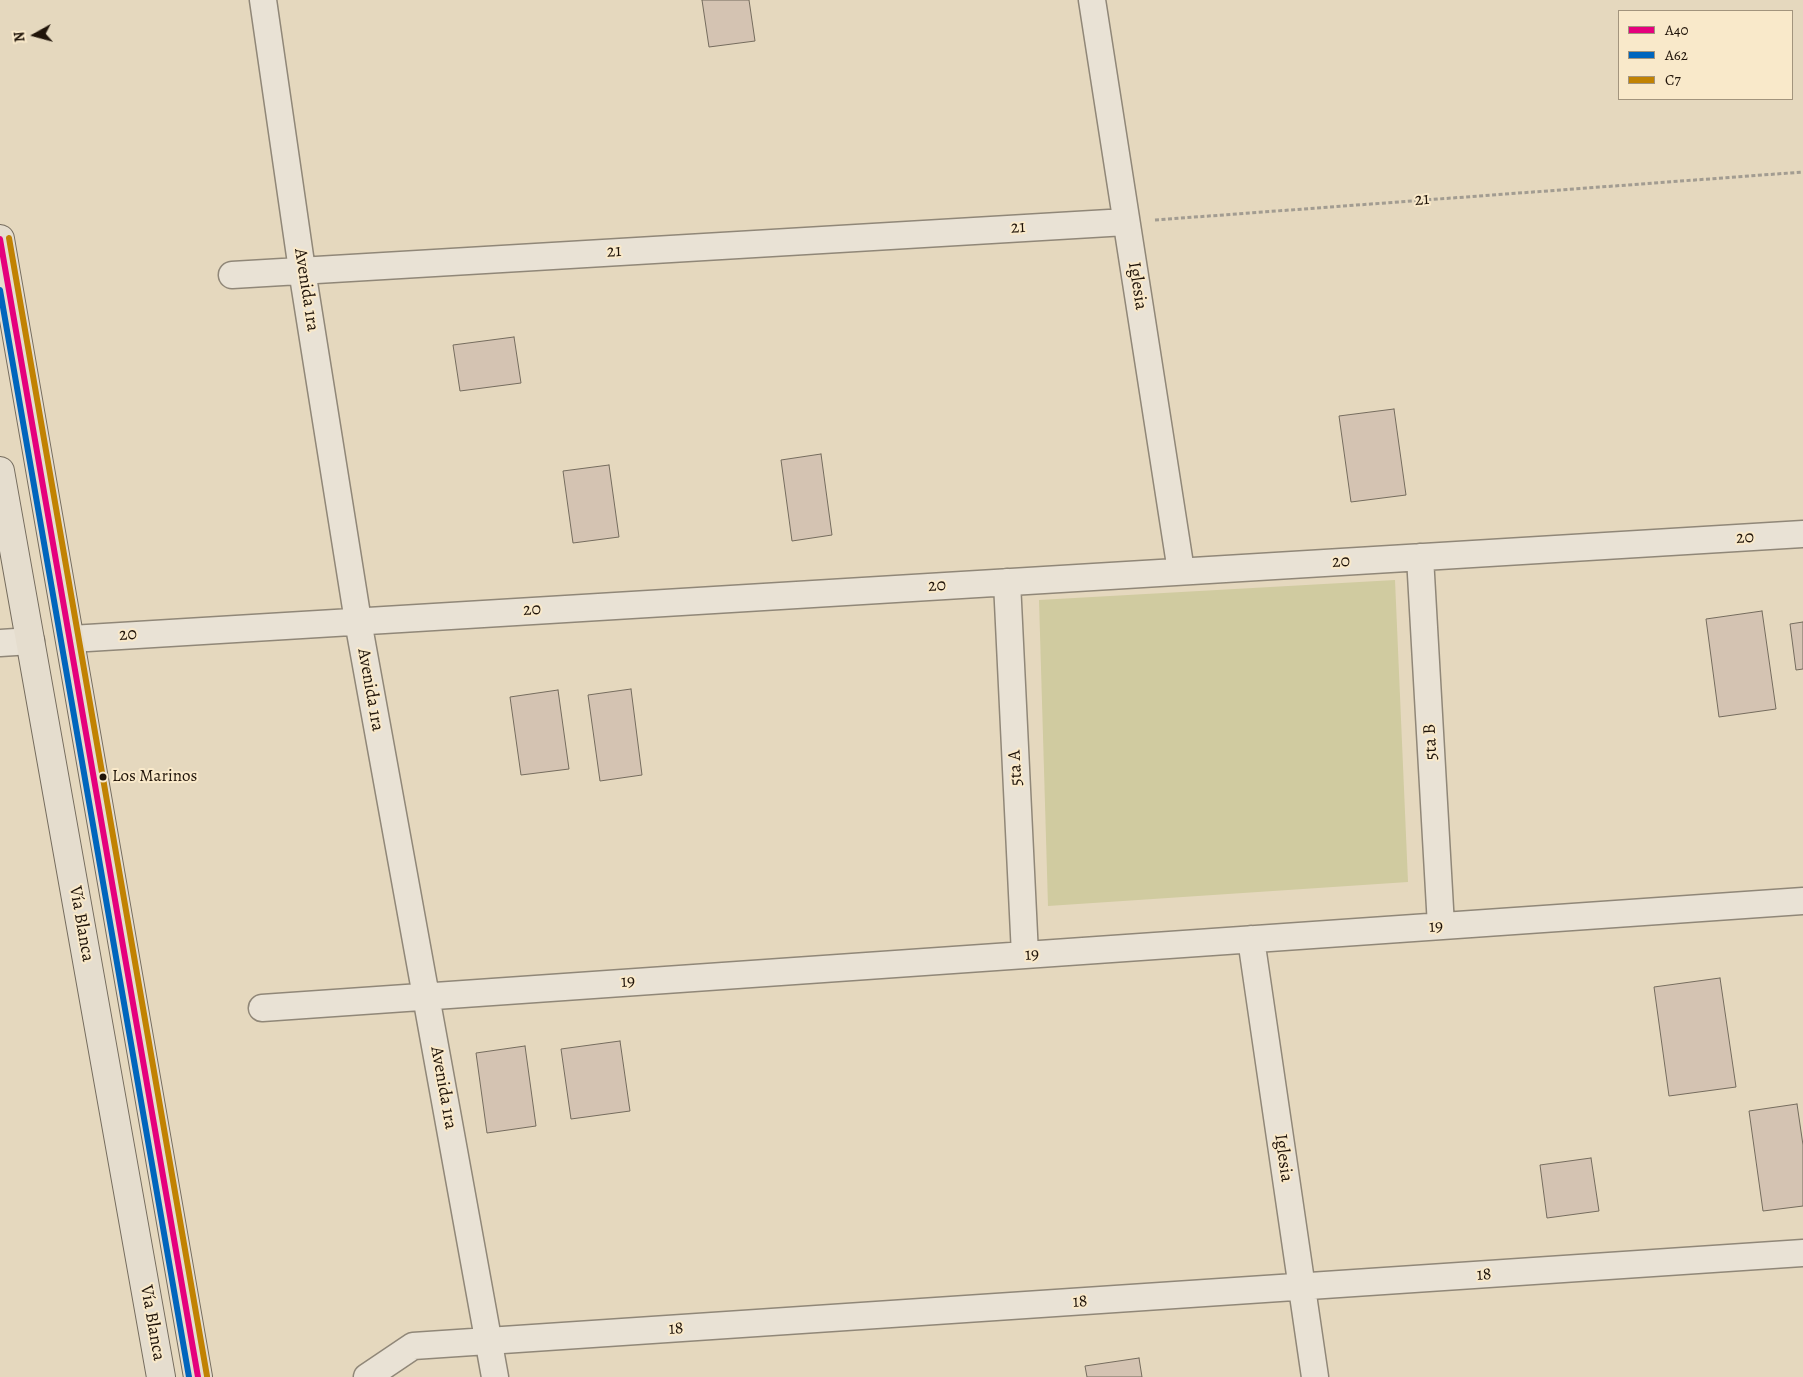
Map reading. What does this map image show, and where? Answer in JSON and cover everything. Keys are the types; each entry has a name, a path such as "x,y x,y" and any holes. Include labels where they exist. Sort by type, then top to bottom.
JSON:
{"highway":[{"name":"Vía Blanca","path":"0,239 71,638 198,1377"},
{"name":"Vía Blanca","path":"0,471 161,1377"}],"street":[{"name":"Avenida 1ra","path":"263,0 302,270 358,621 495,1377"},
{"name":"Iglesia","path":"1092,0 1181,571"},
{"name":"21","path":"232,275 1126,222"},
{"name":"20","path":"71,638 1803,534"},
{"name":"5ta B","path":"1420,557 1441,926"},
{"name":"5ta A","path":"1007,582 1025,955"},
{"path":"0,643 31,642"},
{"name":"19","path":"262,1008 1803,901"},
{"name":"Iglesia","path":"1251,939 1315,1377"},
{"name":"18","path":"366,1377 413,1346 1803,1253"}],"path":[{"name":"21","path":"1126,222 1803,172"}],"shaded area":[{"path":"1395,580 1408,882 1048,906 1039,600"}],"building":[{"path":"702,0 749,0 755,41 709,47"},
{"path":"514,337 521,383 460,391 453,345"},
{"path":"1394,409 1406,495 1351,502 1339,416"},
{"path":"821,454 832,535 792,541 781,460"},
{"path":"609,465 619,537 573,543 563,471"},
{"path":"1762,611 1776,709 1719,717 1706,619"},
{"path":"1803,622 1803,669 1796,670 1790,624"},
{"path":"631,689 642,775 600,781 588,695"},
{"path":"558,690 569,769 521,775 510,697"},
{"path":"1720,978 1736,1087 1669,1096 1654,987"},
{"path":"620,1041 630,1111 571,1119 561,1049"},
{"path":"525,1046 536,1126 487,1133 476,1053"},
{"path":"1797,1104 1803,1145 1803,1206 1763,1211 1749,1111"},
{"path":"1591,1158 1599,1211 1547,1218 1540,1165"},
{"path":"1139,1358 1142,1377 1087,1377 1085,1366"}],"transit line":[{"name":"C7","path":"9,238 207,1376"},
{"name":"A40","path":"0,239 198,1377"},
{"name":"A62","path":"0,290 189,1377"}],"place":[{"name":"Los Marinos","path":"103,777"}]}
